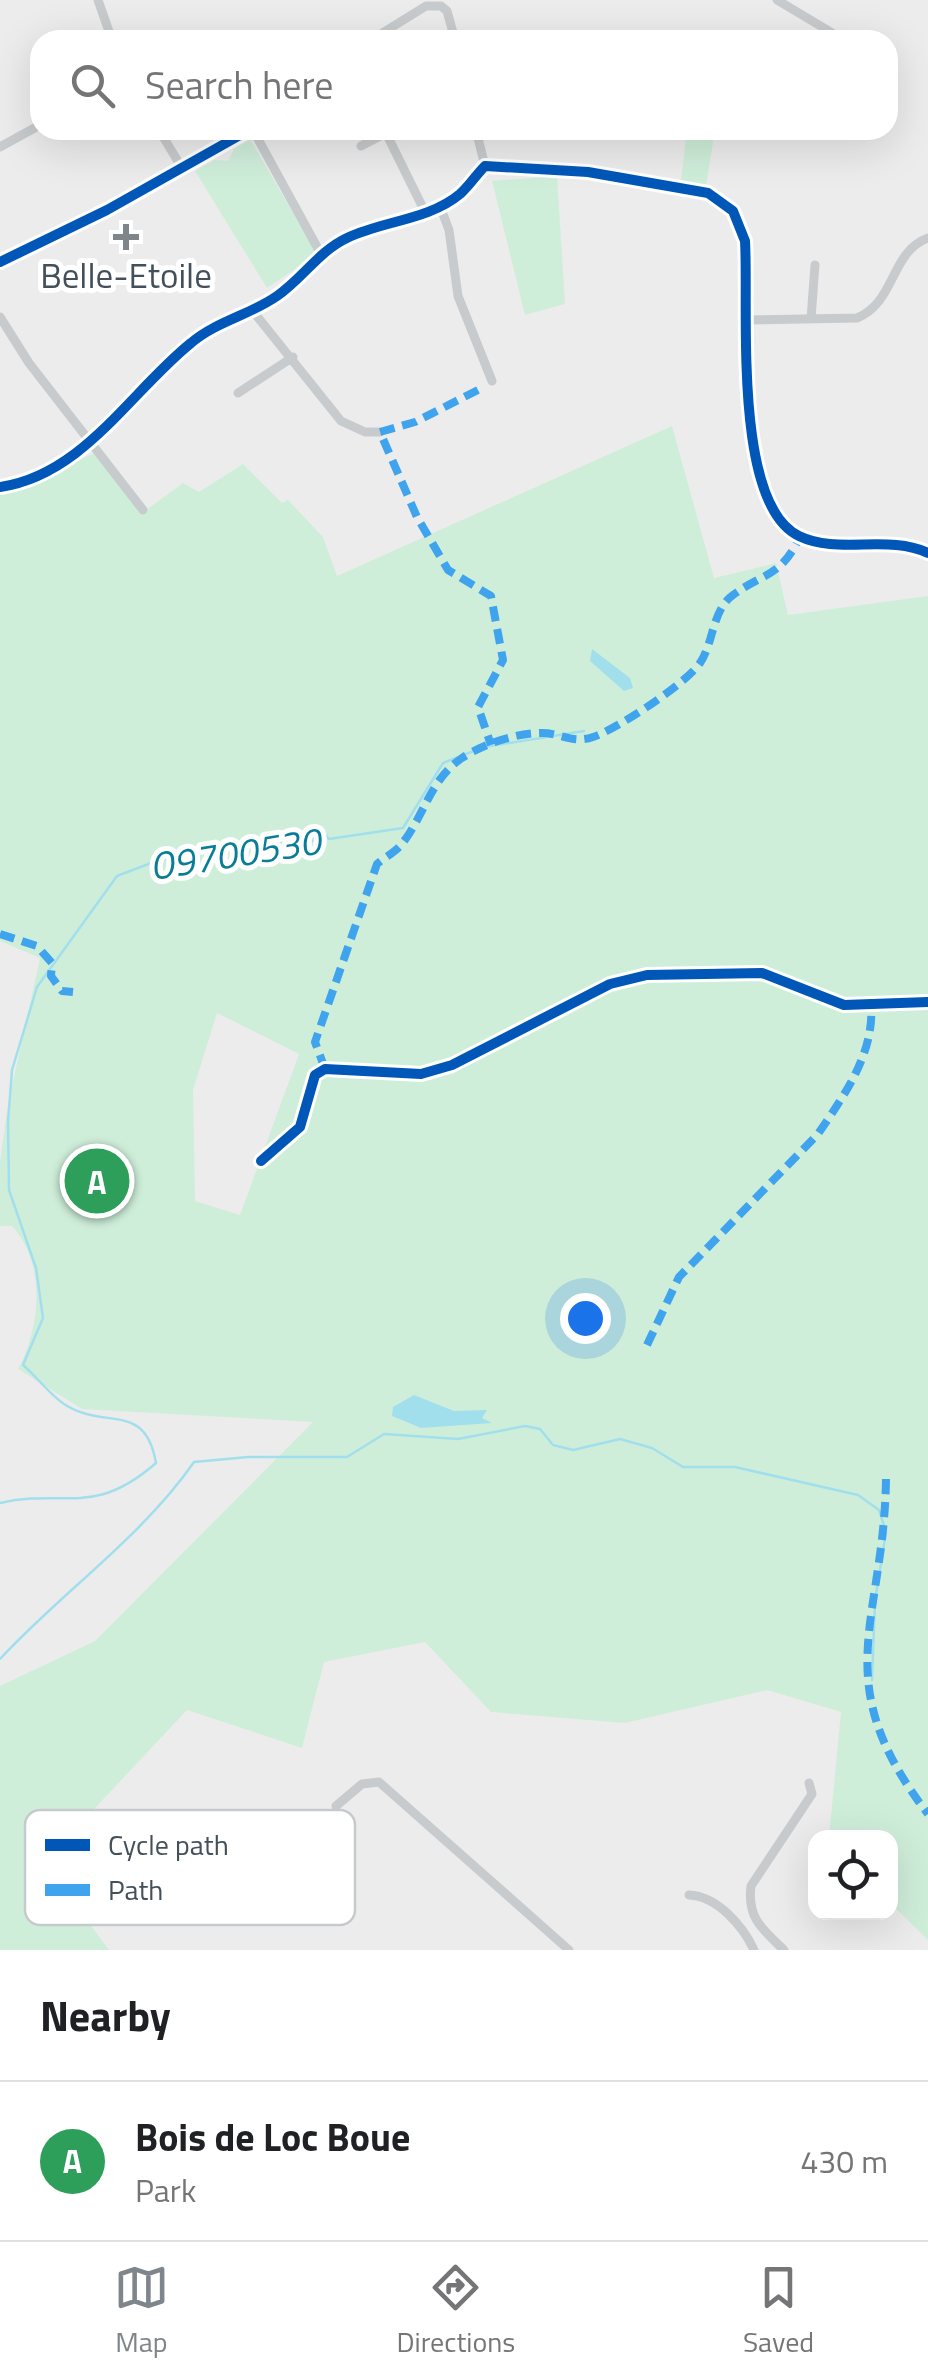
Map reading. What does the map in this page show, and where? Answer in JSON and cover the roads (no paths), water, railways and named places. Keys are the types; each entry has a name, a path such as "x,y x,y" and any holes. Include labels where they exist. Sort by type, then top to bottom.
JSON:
{"street":[{"path":"98,0 108,30"},
{"path":"777,0 827,30"},
{"path":"387,30 426,6 443,3 452,30"},
{"path":"0,148 30,131"},
{"path":"165,140 182,168"},
{"path":"0,262 233,140"},
{"path":"257,140 322,256"},
{"path":"361,146 373,140"},
{"path":"389,140 425,212"},
{"path":"478,140 485,166"},
{"path":"485,166 574,170 708,193 726,203 742,230 746,266 748,420 778,519 808,540 906,546 928,553"},
{"path":"0,487 38,477 91,438 187,346 227,319 276,298 350,236 440,206 458,196 485,166"},
{"path":"440,206 449,230 458,296 492,381"},
{"path":"746,320 857,318 876,308 905,253 928,238"},
{"path":"812,319 815,265"},
{"path":"252,310 341,421 365,432 380,432"},
{"path":"0,317 30,363 143,510"},
{"path":"238,393 293,357"},
{"path":"261,1161 300,1127 315,1074 325,1069 420,1074 436,1070 610,984 647,975 762,973 844,1005 928,1002"},
{"path":"336,1806 362,1784 379,1782 568,1950"},
{"path":"784,1950 755,1923 749,1904 751,1886 812,1794 809,1783"},
{"path":"689,1895 701,1896 732,1918 746,1932 754,1950"},
{"path":"766,1950 769,1936"}],"water":[{"path":"592,649 630,678 633,688 624,691 590,661"},
{"path":"321,827 323,840 277,849 272,845 274,837"},
{"path":"414,1395 454,1411 487,1410 482,1418 492,1423 421,1428 392,1416 393,1407"}],"waterway":[{"name":"O9700530","path":"325,834 329,839 403,828 443,763 484,747 584,731"},
{"name":"O9700530","path":"0,1503 96,1496 134,1480 156,1463 143,1431 133,1424 79,1412 64,1404 23,1365 43,1318 36,1268 9,1190 8,1122 12,1070 37,987 117,876 159,860 273,842"},
{"path":"0,1659 126,1540 194,1462 248,1457 347,1457 384,1434 458,1439 525,1426 540,1429 553,1445 573,1450 620,1439 652,1448 683,1467 735,1467 858,1495 879,1510 886,1532 875,1601 872,1680"}],"place":[{"name":"Belle-Etoile","path":"126,237"},
{"name":"Bois de Loc Boue","path":"97,1181"}]}
